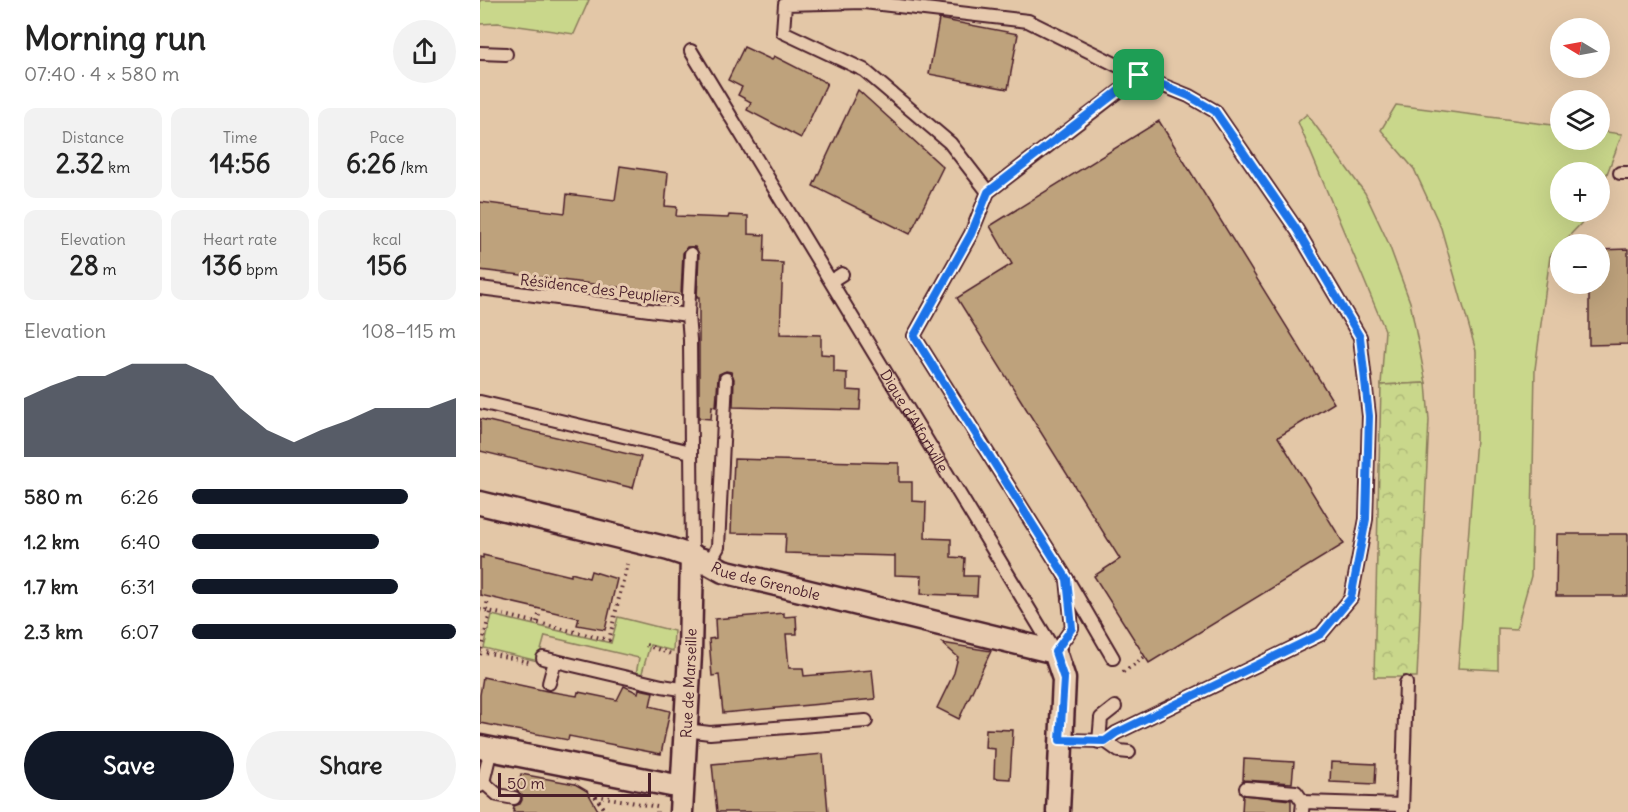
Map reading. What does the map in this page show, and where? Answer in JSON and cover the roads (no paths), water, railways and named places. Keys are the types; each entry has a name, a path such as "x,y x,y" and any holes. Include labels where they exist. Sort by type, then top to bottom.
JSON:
{"street":[{"name":"Rue de Grenoble","path":"480,503 700,559 723,571 1055,652"},
{"name":"Rue de Marseille","path":"681,812 688,690 700,559"},
{"name":"Digue d'Alfortville","path":"1055,652 1064,679 1058,812"},
{"path":"485,748 681,787"}],"lane":[{"path":"988,192 950,143 864,70 783,32 786,4 864,2 1028,21 1139,75 1189,96 1215,111 1297,230 1360,337 1369,416 1366,519 1351,598 1321,634 1102,741"},
{"name":"Digue d'Alfortville","path":"691,51 1055,652"},
{"path":"480,53 507,54"},
{"path":"1113,658 1067,579 914,336 971,234 988,192 1139,75"},
{"path":"688,315 691,254"},
{"path":"831,280 842,274"},
{"name":"Résidence des Peupliers","path":"480,288 688,315 692,519 700,559"},
{"path":"700,559 718,547 726,379"},
{"path":"480,402 691,452"},
{"path":"1055,652 1072,628 1067,579"},
{"path":"549,683 549,660 688,690"},
{"path":"1246,788 1296,792 1303,807 1402,809 1406,683"},
{"path":"1102,741 1101,718 1115,707"},
{"path":"685,730 710,733 866,721"},
{"path":"1060,740 1102,741 1119,751 1129,752"},
{"path":"485,748 481,784 498,795 514,798"}]}
